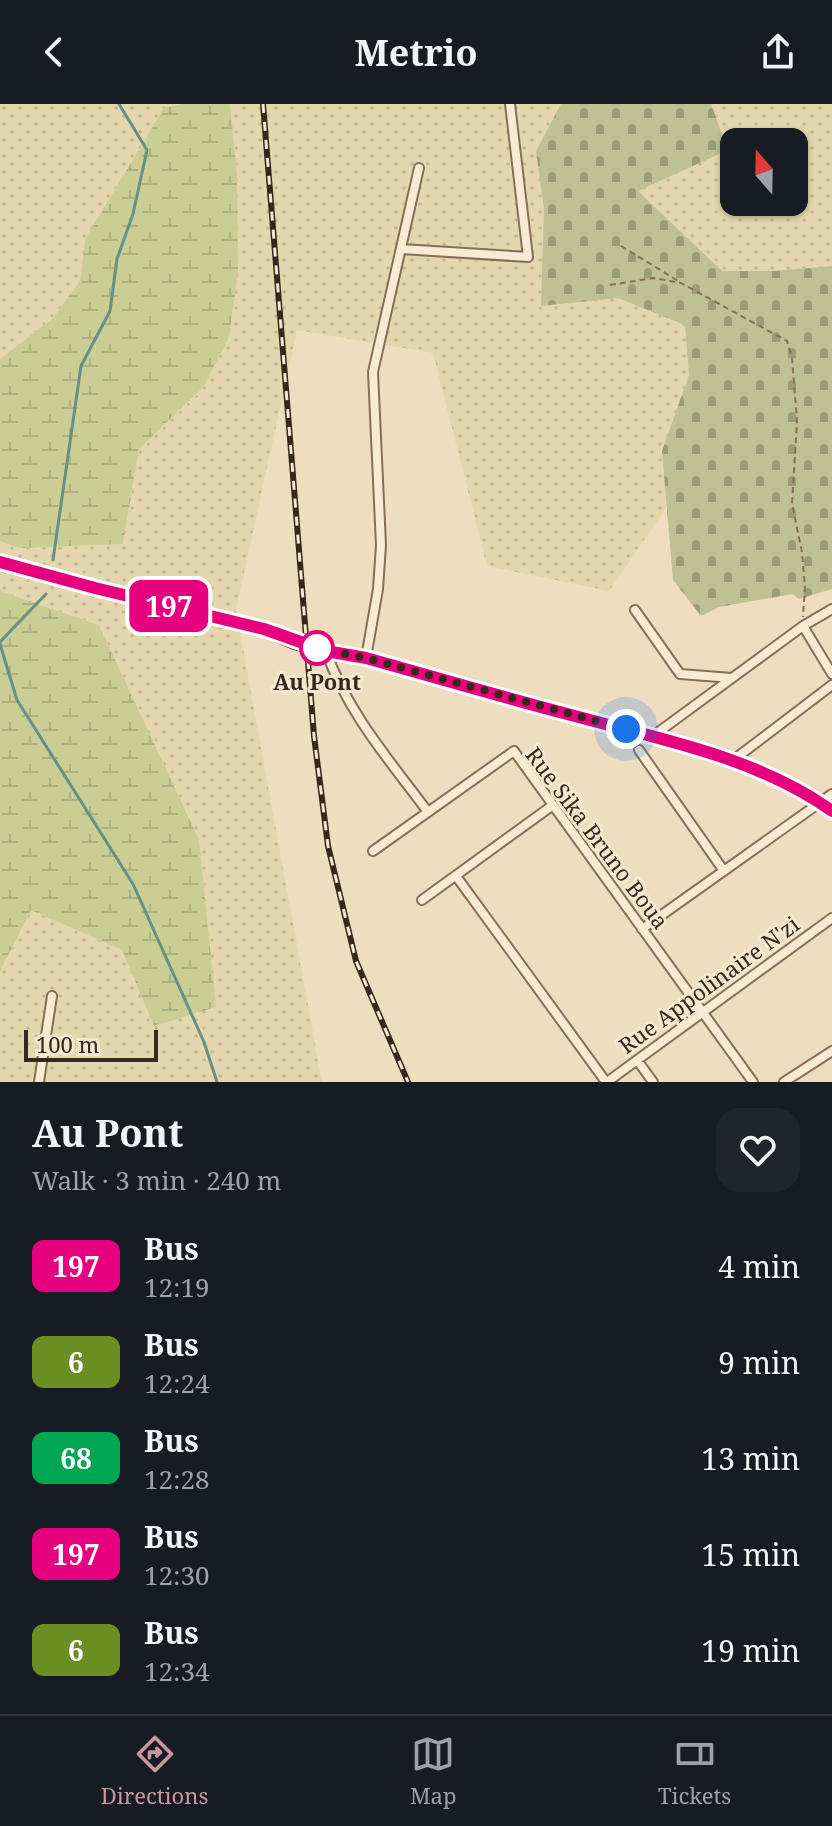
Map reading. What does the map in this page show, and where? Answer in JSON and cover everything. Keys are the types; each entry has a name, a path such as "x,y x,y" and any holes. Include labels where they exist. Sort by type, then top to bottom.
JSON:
{"main road":[{"path":"0,562 264,629 323,650 366,658 653,736 732,761 832,811"}],"street":[{"path":"401,249 528,257 510,104"},
{"path":"366,658 378,589 381,545 373,372 419,168"},
{"path":"653,736 803,626 832,609"},
{"path":"635,610 680,674 733,678"},
{"path":"803,626 832,674"},
{"path":"323,650 336,681 359,719 428,812"},
{"path":"732,761 832,685"},
{"path":"639,750 724,871"},
{"name":"Rue Sika Bruno Boua","path":"373,851 514,751 753,1082"},
{"path":"642,929 832,794"},
{"path":"422,900 553,805"},
{"path":"456,876 607,1082"},
{"name":"Rue Appolinaire N'zi","path":"607,1082 832,918"},
{"path":"39,1082 52,996"},
{"path":"784,1082 832,1051"},
{"path":"637,1060 653,1082"}],"path":[{"path":"621,246 787,341 792,358 797,421 792,504 802,552 805,587 803,626"},
{"path":"610,285 654,278 681,283"}],"shaded area":[{"path":"0,104 182,104 164,109 85,239 80,281 52,319 0,359"},
{"path":"230,104 832,104 832,370 762,369 609,591 487,566 433,353 297,330 236,610 322,1082 0,1082 0,971 31,910 122,950 154,1026 140,717 99,625 0,591 0,541 18,548 123,544 139,449 203,389 237,173"}],"green space":[{"path":"182,104 230,104 237,173 238,272 229,337 203,388 139,449 123,544 18,548 0,541 0,359 52,319 80,281 85,239 164,108"},
{"path":"561,104 711,104 720,128 720,154 638,191 722,271 832,266 832,589 799,599 793,594 719,607 701,616 673,580 662,451 689,375 685,325 618,298 541,306 544,209 536,151"},
{"path":"0,591 99,625 199,840 216,1007 154,1026 122,950 31,910 0,971"}],"waterway":[{"path":"53,560 81,366 110,311 117,259 133,214 147,150 119,104"},
{"path":"0,642 46,594"},
{"path":"0,644 17,700 133,884 204,1042 217,1082"}],"railway":[{"path":"263,104 314,736 328,846 356,961 408,1082"}],"bus line":[{"name":"197","path":"0,562 264,629 326,651 366,658 653,736 732,761 778,780 832,811"}],"place":[{"name":"Au Pont","path":"317,648"}],"route":[{"path":"317,648 366,658 626,729"}]}
